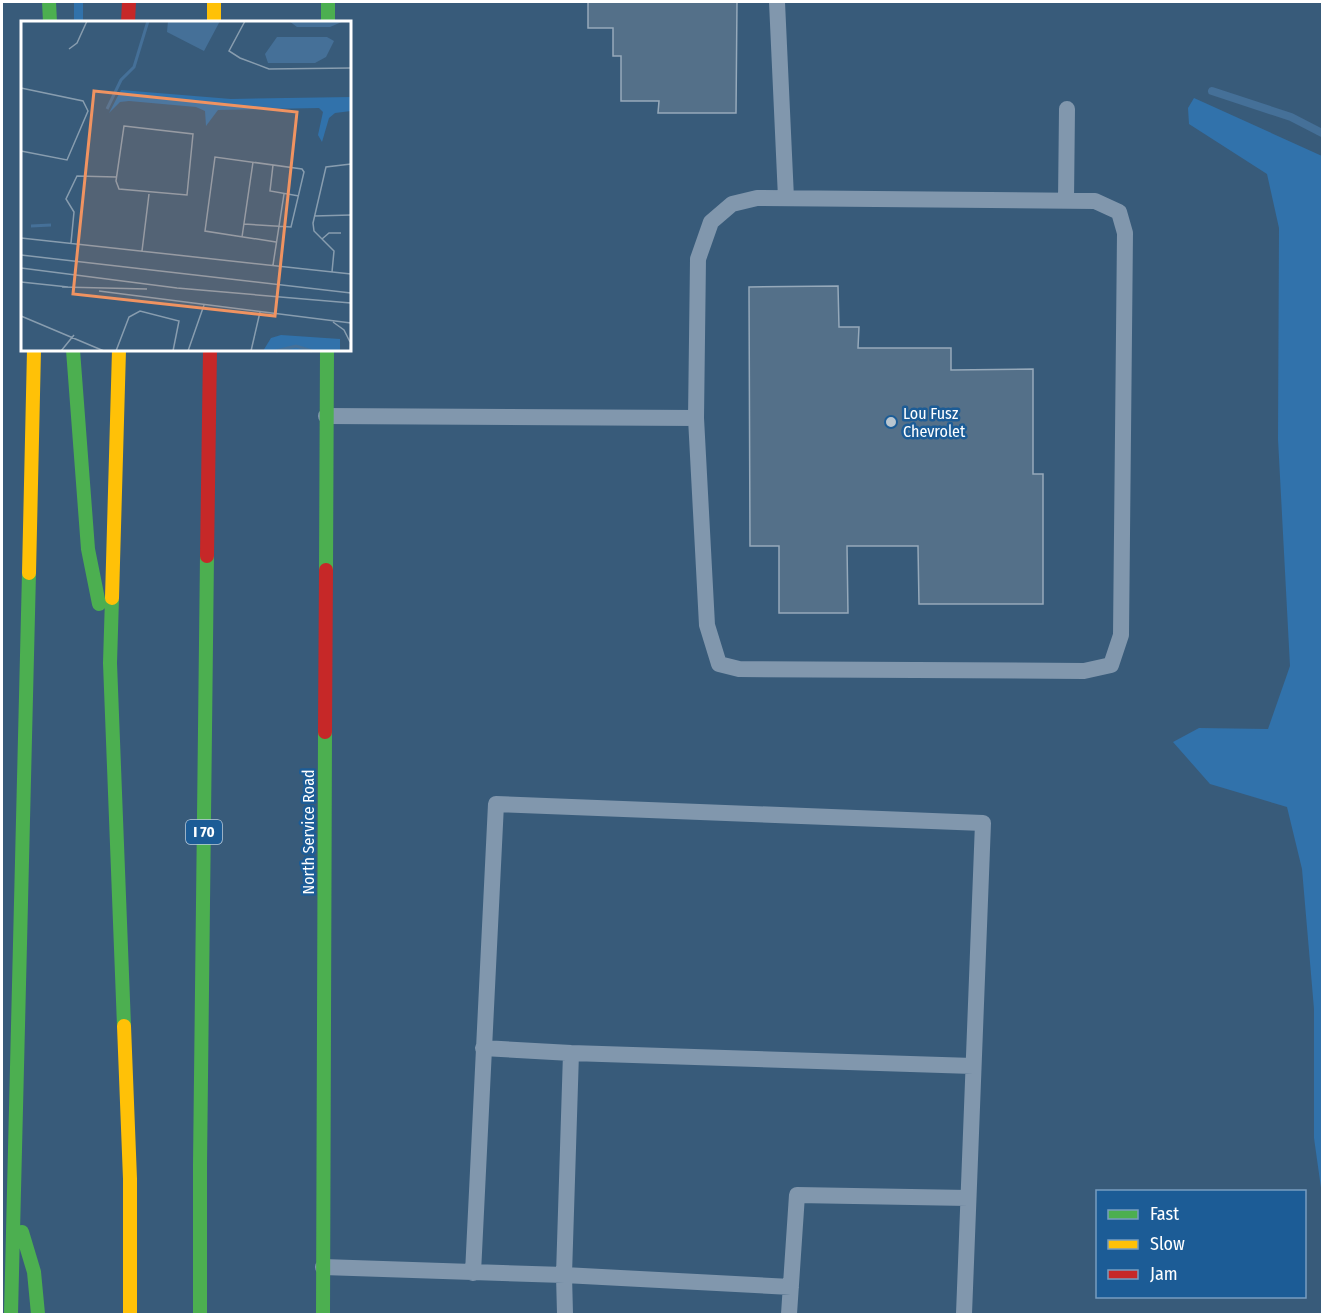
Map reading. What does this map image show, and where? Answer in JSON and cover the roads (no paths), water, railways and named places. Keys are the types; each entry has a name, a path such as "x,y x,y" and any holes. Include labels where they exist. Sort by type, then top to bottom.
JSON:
{"main road":[{"path":"41,2 41,21"},
{"path":"49,2 50,21"},
{"path":"128,21 129,2"},
{"path":"214,2 214,21"},
{"path":"328,2 328,21"},
{"path":"10,1314 7,1209 16,1064 17,845 34,351"},
{"path":"73,351 88,549 110,663"},
{"path":"119,351 110,663 130,1179 130,1314"},
{"name":"I 70","path":"200,1314 210,351"},
{"name":"North Service Road","path":"323,1314 327,351"},
{"path":"2,1106 16,1064"},
{"path":"7,1209 30,1252 37,1285 38,1314"},
{"path":"2,1288 10,1314"}],"lane":[{"path":"777,2 786,198"},
{"path":"1066,200 1067,109"},
{"path":"757,198 786,198 1095,201 1119,212 1125,233 1121,635 1111,665 1084,671 1072,671 739,669 719,664 706,625 696,418 698,259 711,222 732,204 757,198"},
{"path":"326,416 696,418"},
{"path":"473,1273 496,804 983,823 964,1314"},
{"path":"483,1047 571,1053 974,1066"},
{"path":"565,1314 564,1275 571,1053"},
{"path":"789,1314 797,1195 968,1198"},
{"path":"323,1268 564,1275 791,1287"}],"waterway":[{"path":"1212,91 1291,117 1322,133"}],"place":[{"name":"Lou Fusz Chevrolet","path":"891,422"}]}
